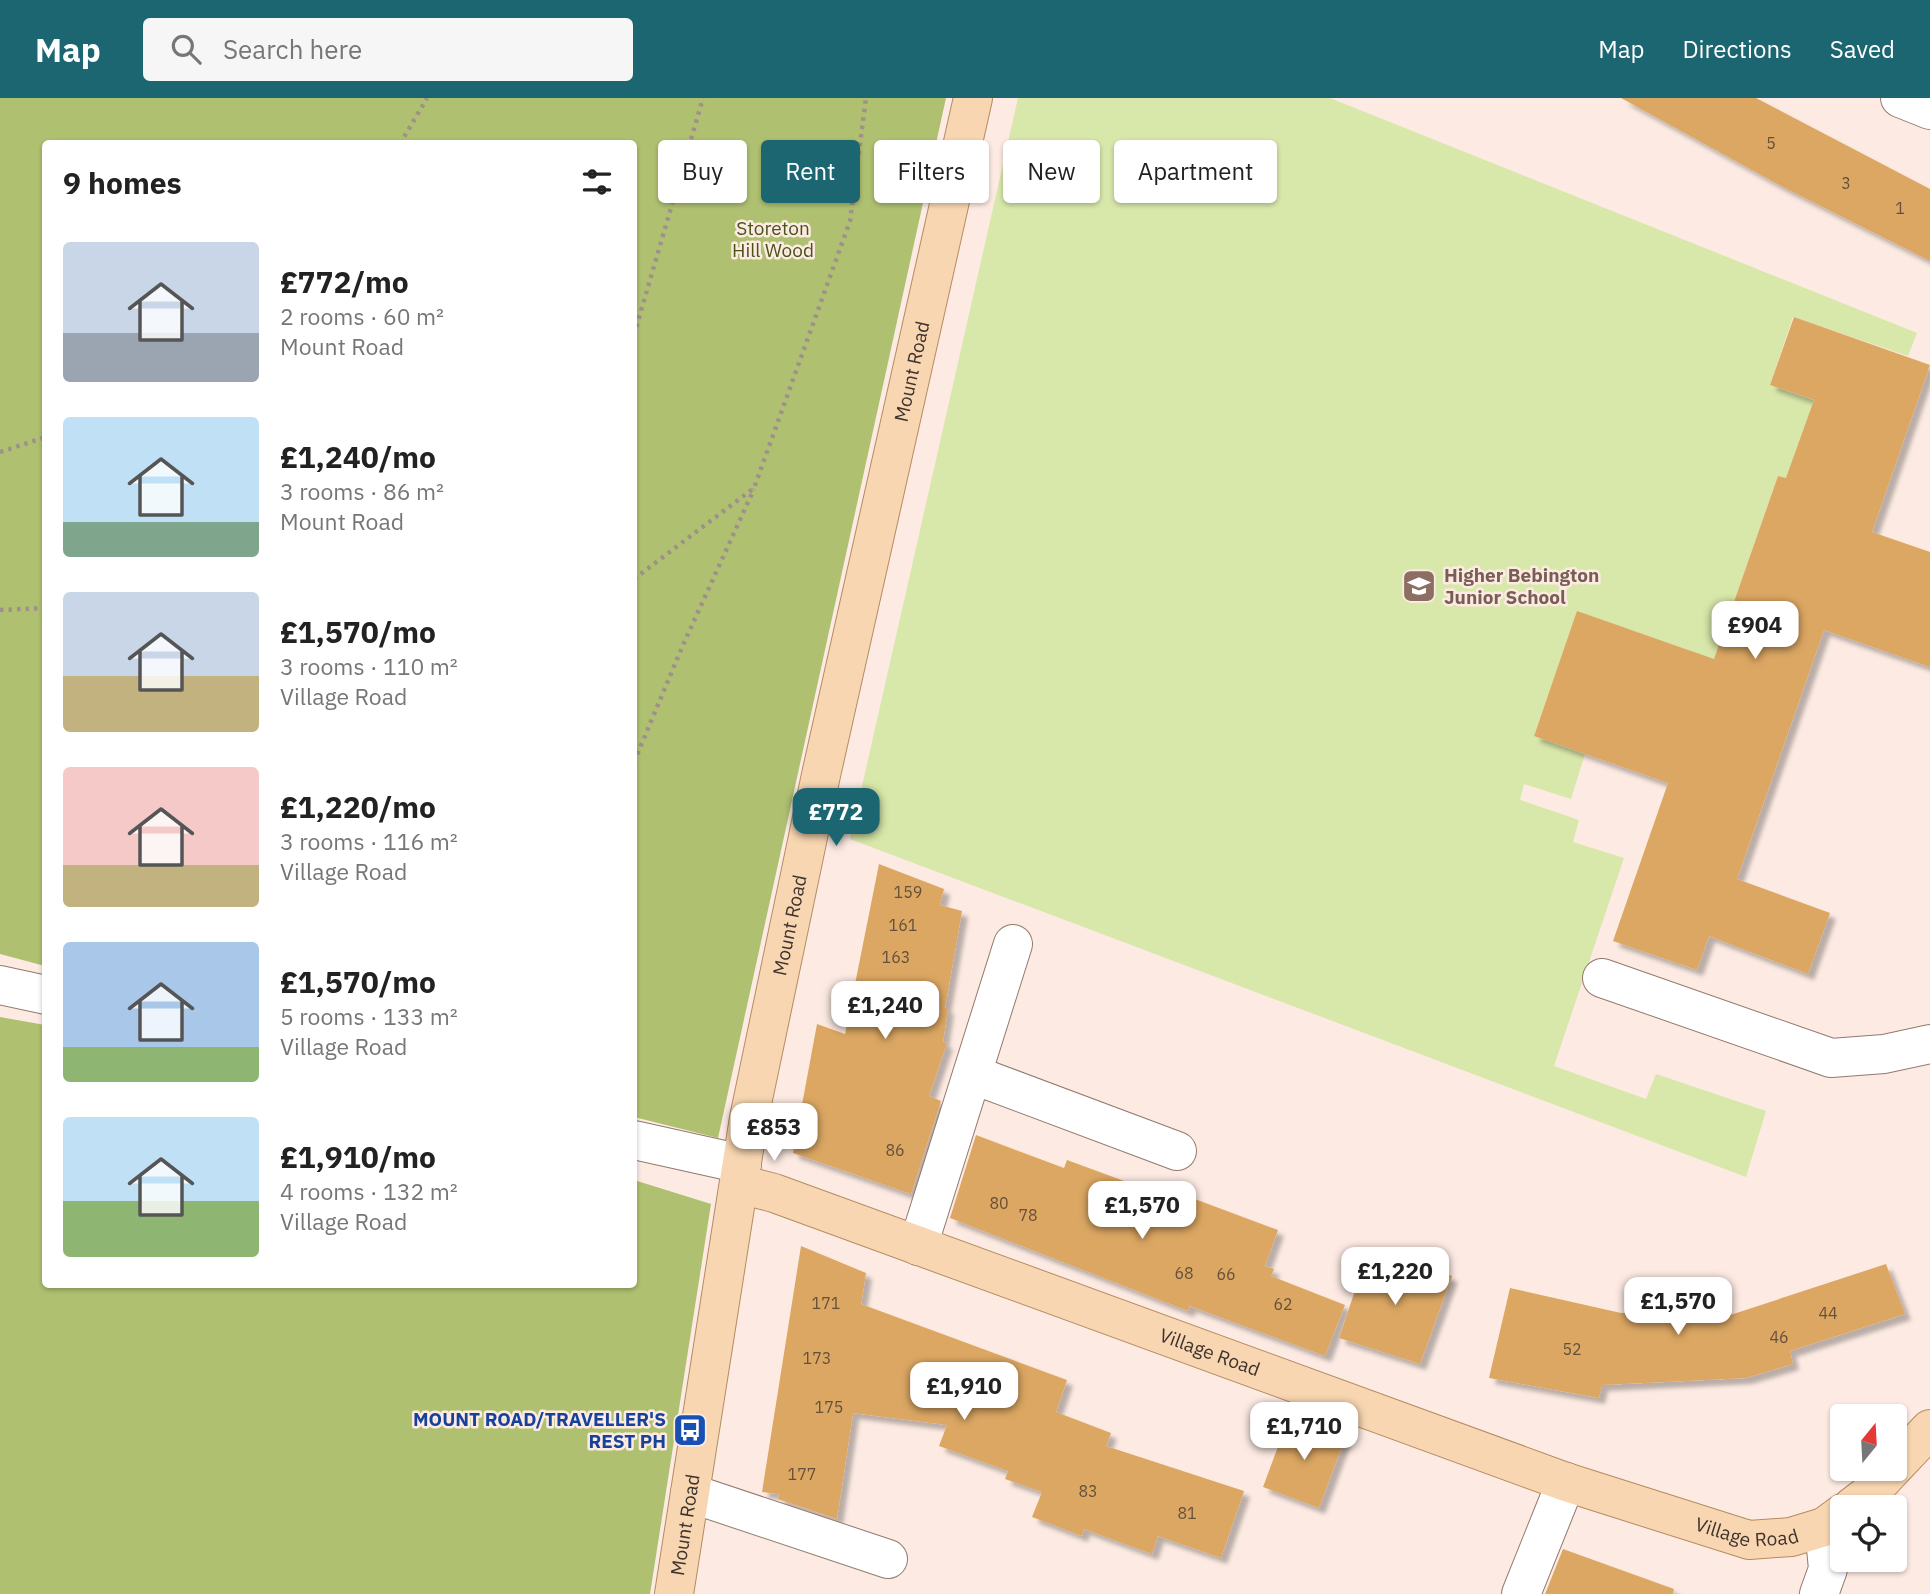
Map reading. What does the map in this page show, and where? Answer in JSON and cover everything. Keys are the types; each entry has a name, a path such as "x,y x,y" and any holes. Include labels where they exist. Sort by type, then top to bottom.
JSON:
{"main road":[{"name":"Mount Road","path":"674,1594 740,1174 821,775 973,98"},
{"name":"Village Road","path":"740,1174 792,1200 1566,1482 1749,1539 1791,1537 1830,1520"},
{"name":"Village Road","path":"1908,1452 1930,1429"},
{"name":"Village Road","path":"1868,1495 1881,1481"}],"street":[{"path":"1900,98 1930,110"},
{"path":"918,1246 974,1075 1013,944"},
{"path":"1602,978 1831,1058 1884,1054 1930,1044"},
{"path":"0,985 42,994"},
{"path":"974,1075 1177,1151"},
{"path":"637,1141 740,1174"},
{"path":"1521,1594 1566,1482"},
{"path":"690,1493 888,1559"},
{"path":"1819,1594 1830,1560"}],"path":[{"path":"402,140 427,98"},
{"path":"637,325 704,98"},
{"path":"637,755 754,488 850,221 866,98"},
{"path":"0,452 42,438"},
{"path":"637,577 754,488"},
{"path":"0,610 42,608"}],"green space":[{"name":"Storeton Hill Wood","path":"0,98 946,98 937,140 874,140 874,203 923,203 718,1138 637,1118 637,140 42,140 42,965 0,954"},
{"name":"Higher Bebington Junior School","path":"1018,98 1330,98 1917,333 1908,356 1793,317 1770,385 1859,416 1786,478 1778,476 1728,619 1717,673 1689,650 1578,612 1534,735 1585,754 1571,799 1524,784 1520,800 1579,820 1573,842 1624,858 1554,1066 1646,1099 1656,1074 1766,1111 1746,1177 850,839 1003,164 1003,203 1100,203 1100,140 1008,140"},
{"path":"0,1017 42,1024 42,1288 637,1288 637,1181 711,1204 650,1594 0,1594"}],"building":[{"path":"1621,98 1756,98 1930,189 1930,261 1781,186"},
{"path":"1794,317 1930,365 1872,532 1930,552 1930,667 1824,630 1737,879 1830,913 1808,974 1709,936 1697,970 1613,941 1668,783 1534,736 1577,611 1714,659 1778,476 1786,478 1814,400 1770,385"},
{"path":"879,864 944,889 940,905 962,911 945,1008 948,1008 943,1042 947,1043 929,1096 941,1101 911,1194 793,1153 817,1024 845,1034"},
{"path":"976,1135 1064,1168 1067,1160 1173,1199 1176,1192 1278,1230 1265,1266 1274,1269 1271,1276 1345,1305 1325,1356 1190,1306 1188,1311 950,1218"},
{"path":"801,1246 866,1273 861,1304 1067,1380 1056,1412 1111,1433 1106,1446 1244,1491 1221,1558 1158,1536 1152,1554 1084,1529 1082,1536 1032,1517 1042,1492 1005,1479 1008,1471 939,1446 947,1425 853,1413 837,1519 778,1499 779,1494 762,1492"},
{"path":"1369,1249 1452,1276 1420,1364 1339,1338"},
{"path":"1886,1264 1905,1314 1790,1351 1793,1364 1746,1378 1602,1385 1599,1398 1489,1378 1510,1288 1621,1313 1717,1308 1718,1319"},
{"path":"1289,1417 1345,1438 1319,1508 1263,1487"},
{"path":"1563,1549 1674,1589 1673,1594 1545,1594"}],"place":[{"name":"Higher Bebington Junior School","path":"1419,586"},
{"name":"MOUNT ROAD/TRAVELLER'S REST PH","path":"690,1430"}]}
